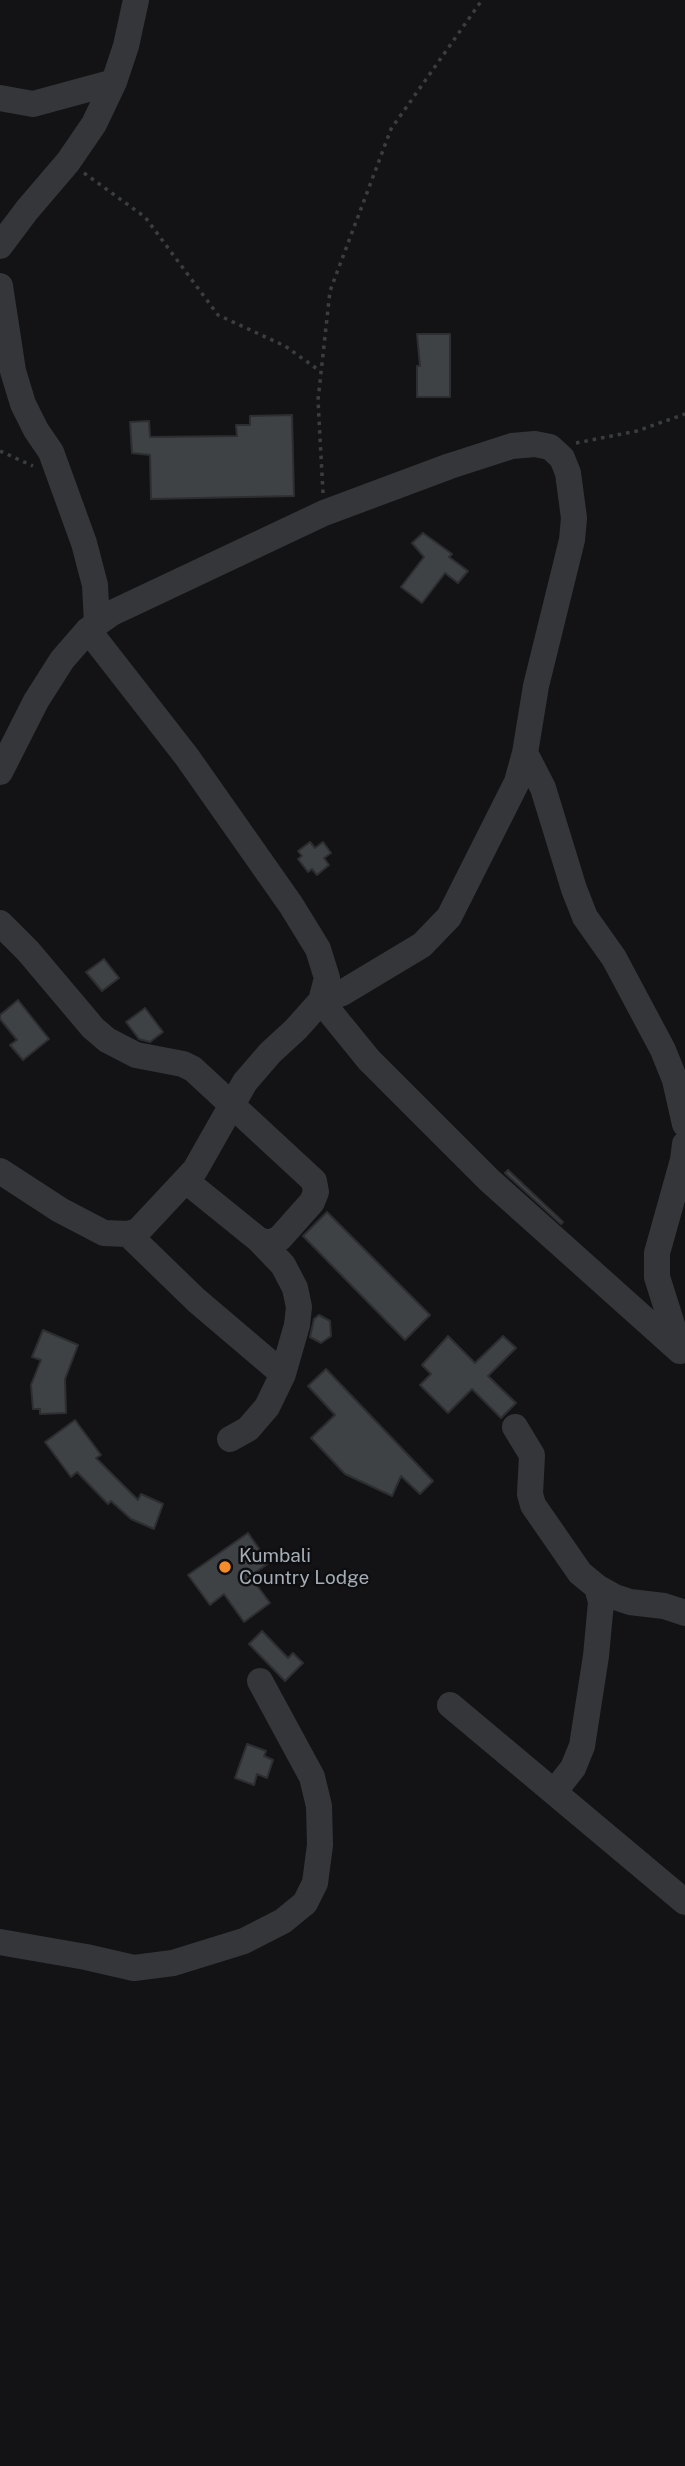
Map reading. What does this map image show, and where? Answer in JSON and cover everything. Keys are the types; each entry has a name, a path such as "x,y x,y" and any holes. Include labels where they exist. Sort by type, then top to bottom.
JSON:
{"street":[{"path":"0,246 68,162 94,124 114,82 126,46 136,0"},
{"path":"0,98 33,104 114,82"},
{"path":"0,286 13,370 23,404 51,452 80,531 95,585 92,627 187,757 305,927 324,962 327,978 321,1001 245,1082 195,1170 138,1231 128,1234 104,1233 85,1225 0,1171"},
{"path":"0,772 36,701 62,660 92,627 112,613 324,513 512,446 535,444 550,447 562,458 568,473 574,518 572,540 536,686 525,753 517,782 449,918 422,945 342,993 321,1001"},
{"path":"525,753 543,788 574,890 585,917 614,958 663,1049 678,1089 685,1124"},
{"path":"0,923 28,951 93,1028 107,1040 136,1055 183,1064 205,1078 314,1181 316,1192 312,1202 280,1238 269,1243 259,1240"},
{"path":"321,1001 369,1060 489,1180 683,1354"},
{"path":"683,1354 657,1278 657,1253 685,1144"},
{"path":"186,1181 259,1240 283,1265 295,1289 299,1307 297,1325 283,1374 267,1407 248,1429 230,1439"},
{"path":"128,1234 196,1300 283,1374"},
{"path":"515,1427 532,1455 530,1494 533,1506 580,1573 597,1587 630,1602 664,1606 685,1613"},
{"path":"554,1792 573,1768 582,1746 596,1656 601,1602 597,1587"},
{"path":"0,1942 134,1968 173,1963 244,1941 283,1921 305,1903 315,1883 320,1845 319,1806 313,1777 260,1681"},
{"path":"450,1705 685,1902"}],"path":[{"path":"324,513 318,400 330,291 391,129 482,0"},
{"path":"68,162 145,217 218,315 285,346 321,372"},
{"path":"569,443 637,431 685,414"}],"building":[{"path":"417,334 450,334 450,397 417,397 417,366 420,366"},
{"path":"292,415 294,496 151,499 150,455 132,453 130,422 149,421 150,437 237,436 236,425 250,425 250,416"},
{"path":"423,533 452,554 449,557 468,571 458,583 445,573 422,603 401,587 424,557 412,543"},
{"path":"310,842 315,848 323,842 331,853 324,858 329,865 317,875 312,869 308,872 298,859 302,856 298,851"},
{"path":"104,959 119,978 102,991 86,972"},
{"path":"18,1000 49,1039 23,1060 10,1045 17,1040 0,1019 0,1015"},
{"path":"145,1008 163,1032 150,1042 139,1039 126,1022"},
{"path":"508,1170 563,1222 561,1224 505,1173"},
{"path":"327,1212 430,1315 405,1340 303,1236"},
{"path":"319,1315 330,1321 331,1336 321,1343 310,1337 314,1319"},
{"path":"43,1330 78,1345 65,1379 66,1413 40,1414 40,1409 33,1409 31,1385 41,1360 32,1357"},
{"path":"448,1336 475,1363 503,1336 516,1348 488,1376 516,1403 501,1418 472,1389 448,1413 420,1385 431,1374 422,1365"},
{"path":"326,1369 433,1481 420,1494 401,1476 392,1496 345,1474 311,1438 335,1415 308,1386"},
{"path":"75,1420 101,1455 96,1458 138,1500 141,1494 163,1504 154,1529 131,1519 111,1501 108,1504 77,1472 71,1477 45,1442"},
{"path":"248,1533 269,1563 250,1576 270,1603 244,1622 224,1594 210,1605 188,1575"},
{"path":"262,1631 288,1658 293,1653 303,1663 285,1681 249,1644"},
{"path":"247,1744 266,1751 264,1756 273,1760 267,1778 257,1774 254,1785 235,1778"}],"place":[{"name":"Kumbali Country Lodge","path":"225,1567"}]}
